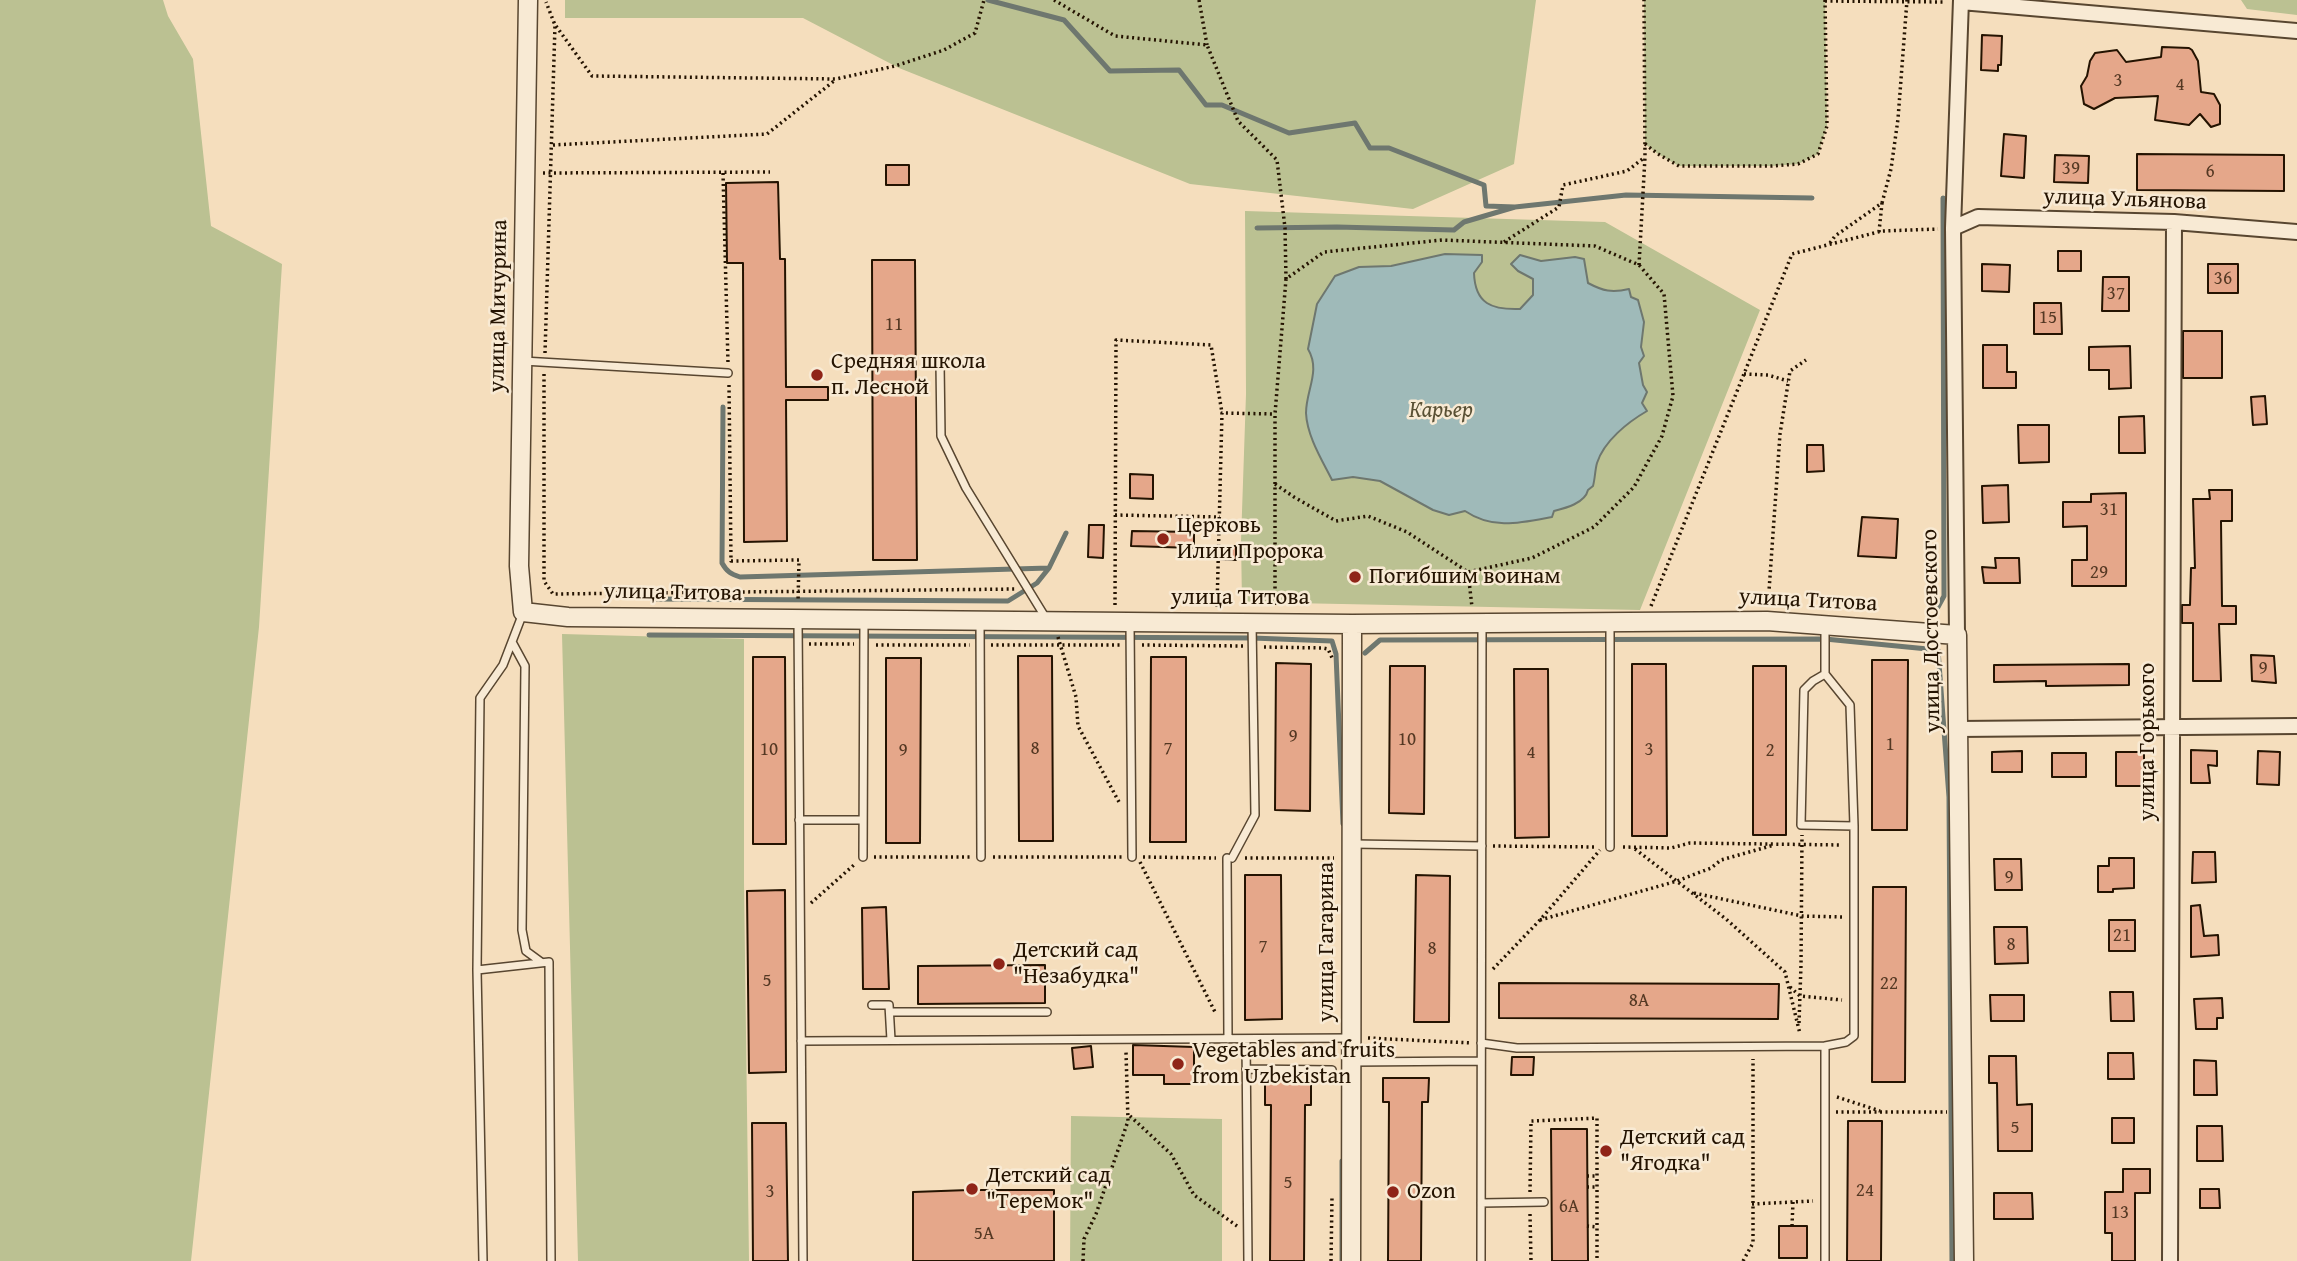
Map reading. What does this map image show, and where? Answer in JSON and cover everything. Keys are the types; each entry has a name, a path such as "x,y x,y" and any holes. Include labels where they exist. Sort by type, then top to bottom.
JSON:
{"street":[{"name":"улица Мичурина","path":"523,612 519,566 528,0"},
{"path":"1961,1 2297,31"},
{"name":"улица Достоевского","path":"1961,1 1945,228 1957,635 1964,1261"},
{"name":"улица Ульянова","path":"1945,228 1978,217 2174,222 2297,232"},
{"name":"улица Горького","path":"2170,1261 2174,222"},
{"name":"улица Титова","path":"523,612 568,617 798,611 863,620 1352,624 1767,621 1957,635"},
{"name":"улица Гагарина","path":"1351,1261 1352,624"},
{"path":"1958,729 2297,726"}],"lane":[{"path":"523,361 729,373"},
{"path":"940,363 941,436 966,488 1048,621"},
{"path":"798,611 803,1261"},
{"path":"482,1261 477,970 480,698 503,665 523,612"},
{"path":"863,620 863,857"},
{"path":"980,620 981,857"},
{"path":"1130,622 1132,857"},
{"path":"1610,622 1610,847"},
{"path":"1228,1039 1229,858 1255,815 1252,623"},
{"path":"1481,1261 1482,623"},
{"path":"1481,1043 1517,1048 1825,1046 1846,1042 1854,1036 1854,826 1850,705 1825,674 1825,625"},
{"path":"512,642 525,666 522,930 526,951 541,962"},
{"path":"1825,674 1804,690 1801,825 1854,826"},
{"path":"799,820 863,820"},
{"path":"1352,844 1482,846"},
{"path":"477,970 549,961 551,1261"},
{"path":"872,1005 889,1005 891,1040"},
{"path":"890,1012 1047,1012"},
{"path":"801,1041 1352,1038"},
{"path":"1246,1040 1248,1261"},
{"path":"1825,1046 1825,1261"},
{"path":"1351,1062 1481,1061"},
{"path":"1246,1069 1332,1070"},
{"path":"1481,1203 1544,1202"}],"path":[{"path":"545,0 555,25 592,76 836,79 895,66 944,50 975,33 984,0"},
{"path":"1054,0 1115,36 1207,45"},
{"path":"1199,0 1207,45 1238,121 1278,160 1285,228 1286,279 1275,414 1275,605"},
{"path":"1639,265 1645,156 1644,0"},
{"path":"1645,144 1679,166 1798,164 1818,154 1826,127 1825,1 1961,1"},
{"path":"1879,232 1898,119 1907,1"},
{"path":"555,25 544,363 544,581 553,594 1028,589"},
{"path":"552,145 767,134 836,79"},
{"path":"1504,242 1559,207 1563,185 1627,171 1645,156"},
{"path":"527,173 770,172"},
{"path":"723,173 731,561 799,560 798,611"},
{"path":"1829,243 1882,203"},
{"path":"1644,621 1792,254 1879,232 1945,228"},
{"path":"1275,484 1336,521 1368,516 1407,532 1468,572 1532,558 1594,527 1634,487 1662,436 1673,396 1664,294 1639,265 1595,246 1442,240 1324,252 1286,279"},
{"path":"1115,606 1116,341 1212,345 1222,413 1217,608"},
{"path":"1767,621 1778,461 1788,381 1790,371 1806,360"},
{"path":"1744,374 1768,375 1788,381"},
{"path":"1222,413 1275,414"},
{"path":"1115,515 1220,517"},
{"path":"1468,572 1472,607"},
{"path":"1058,640 1076,697 1078,726 1132,825"},
{"path":"798,644 1322,648 1331,653 1334,667"},
{"path":"1798,1028 1802,916 1801,825"},
{"path":"1610,847 1671,848 1690,843 1854,845"},
{"path":"1540,920 1677,881 1711,868 1721,860 1778,844"},
{"path":"1482,846 1603,847 1540,920 1482,981"},
{"path":"1633,848 1726,919 1785,972 1802,1046"},
{"path":"800,914 863,857 1132,857"},
{"path":"1228,1039 1138,857 1334,858"},
{"path":"1692,893 1802,916 1854,918"},
{"path":"1788,986 1800,996 1854,1001"},
{"path":"1352,1038 1481,1043"},
{"path":"1083,1261 1084,1239 1096,1214 1128,1121 1125,1039"},
{"path":"1742,1261 1753,1243 1753,1047"},
{"path":"1825,1093 1885,1112"},
{"path":"1825,1112 1944,1112"},
{"path":"1128,1114 1171,1154 1194,1195 1247,1234"},
{"path":"1531,1261 1531,1121 1597,1118 1597,1261"},
{"path":"1587,1176 1597,1176"},
{"path":"1587,1187 1597,1187"},
{"path":"1331,1261 1332,1193"},
{"path":"1752,1204 1825,1201"},
{"path":"1792,1226 1793,1202"},
{"path":"1587,1227 1597,1227"}],"green space":[{"path":"0,0 163,0 168,16 193,59 211,226 282,264 259,627 191,1261 0,1261"},
{"path":"565,0 1536,0 1514,164 1413,209 1190,184 899,68 803,18 565,18"},
{"path":"1644,0 1825,0 1827,126 1818,154 1798,164 1679,166 1645,144"},
{"path":"2241,0 2297,0 2297,15 2247,9"},
{"name":"Карьер","path":"1245,211 1605,222 1760,310 1640,610 1242,602 1241,541 1246,394"},
{"path":"562,634 744,639 749,1261 578,1261"},
{"path":"1071,1116 1222,1119 1222,1261 1070,1261"}],"water":[{"path":"1445,254 1482,255 1482,262 1474,273 1478,292 1487,303 1501,308 1520,309 1533,295 1533,279 1511,264 1520,255 1541,261 1575,257 1584,259 1588,283 1608,290 1629,289 1631,297 1638,300 1644,322 1641,347 1644,356 1639,363 1647,392 1642,403 1647,411 1625,426 1605,447 1597,463 1593,486 1586,495 1574,504 1554,511 1552,517 1496,523 1465,511 1449,515 1433,510 1380,481 1353,477 1332,480 1312,439 1306,413 1313,373 1312,357 1308,349 1317,304 1335,276 1359,267 1391,266"}],"building":[{"path":"1982,35 2002,36 2001,65 1998,65 1998,71 1981,70"},
{"path":"2162,47 2192,50 2198,61 2201,92 2214,94 2220,105 2220,124 2211,127 2200,114 2189,125 2155,120 2158,96 2115,98 2094,109 2084,104 2081,86 2095,53 2117,50 2126,62 2161,57"},
{"path":"2004,134 2026,136 2024,178 2001,176"},
{"path":"2137,154 2284,155 2284,191 2137,190"},
{"path":"2055,155 2089,156 2088,183 2054,182"},
{"path":"886,165 909,165 909,185 886,185"},
{"path":"778,182 780,259 785,259 786,387 828,387 828,400 786,400 787,541 744,542 743,263 727,263 726,183"},
{"path":"2058,251 2081,251 2081,271 2058,271"},
{"path":"872,260 915,260 917,560 873,560"},
{"path":"1982,264 2010,265 2009,292 1982,291"},
{"path":"2208,264 2238,264 2238,293 2208,293"},
{"path":"2103,277 2129,277 2129,311 2102,311"},
{"path":"2034,303 2061,303 2062,334 2034,334"},
{"path":"2183,331 2222,331 2222,378 2183,378"},
{"path":"1983,345 2007,345 2007,372 2016,372 2016,388 1983,388"},
{"path":"2130,346 2131,388 2109,389 2109,370 2089,370 2089,347"},
{"path":"2265,396 2267,424 2253,425 2251,397"},
{"path":"2144,416 2145,453 2119,453 2119,417"},
{"path":"2018,425 2049,425 2049,462 2019,463"},
{"path":"1807,445 1823,445 1824,471 1807,472"},
{"path":"1130,474 1153,475 1153,499 1130,498"},
{"path":"2008,485 2009,522 1983,523 1982,486"},
{"path":"2209,490 2232,490 2232,521 2221,521 2222,606 2236,606 2236,624 2219,624 2221,681 2193,681 2193,623 2182,623 2182,605 2190,605 2191,568 2195,568 2193,499 2210,499"},
{"path":"2126,493 2126,586 2072,586 2072,560 2087,560 2087,526 2063,527 2063,502 2091,502 2091,494"},
{"path":"1862,517 1898,519 1896,558 1858,556"},
{"path":"1089,525 1104,525 1103,558 1088,557"},
{"name":"Церковь Илии Пророка","path":"1132,531 1194,532 1194,548 1131,546"},
{"path":"1219,546 1236,546 1236,560 1219,559"},
{"path":"1995,558 2019,558 2020,583 1984,583 1982,567 1996,568"},
{"path":"2251,655 2274,656 2276,683 2252,681"},
{"path":"1018,656 1052,656 1053,841 1019,841"},
{"path":"753,657 785,657 786,844 753,844"},
{"path":"1151,657 1186,657 1186,842 1150,842"},
{"path":"886,658 921,658 920,843 886,843"},
{"path":"1872,660 1908,660 1907,830 1872,830"},
{"path":"1276,663 1311,664 1310,811 1275,810"},
{"path":"1632,664 1666,664 1667,836 1632,836"},
{"path":"2129,664 2129,685 2046,686 2046,681 1994,682 1994,665"},
{"path":"1390,666 1425,666 1424,814 1389,813"},
{"path":"1753,666 1786,666 1786,835 1753,835"},
{"path":"1514,669 1548,669 1549,837 1515,838"},
{"path":"2191,750 2217,751 2217,766 2208,765 2210,783 2191,783"},
{"path":"2022,751 2022,772 1992,772 1992,752"},
{"path":"2258,751 2280,752 2279,785 2257,784"},
{"path":"2116,752 2144,752 2144,786 2116,786"},
{"path":"2052,753 2086,753 2086,777 2052,777"},
{"path":"2193,852 2215,852 2216,882 2192,883"},
{"path":"2109,858 2134,858 2134,888 2098,892 2098,866 2109,866"},
{"path":"1994,859 2021,859 2022,890 1995,890"},
{"path":"1245,875 1281,875 1282,1019 1245,1020"},
{"path":"1416,875 1450,876 1449,1022 1414,1022"},
{"path":"1873,887 1906,887 1905,1082 1872,1082"},
{"path":"785,890 786,1072 749,1073 747,891"},
{"path":"2200,905 2204,936 2218,935 2219,955 2191,957 2191,906"},
{"path":"886,907 889,989 863,989 862,908"},
{"path":"2109,920 2135,920 2135,951 2109,951"},
{"path":"1994,927 2027,927 2028,963 1995,964"},
{"path":"1045,965 1045,1003 918,1004 918,966"},
{"path":"1499,983 1779,984 1778,1019 1499,1018"},
{"path":"2110,992 2133,992 2134,1021 2111,1021"},
{"path":"1990,995 2024,995 2024,1021 1991,1021"},
{"path":"2222,998 2223,1018 2217,1018 2217,1029 2196,1029 2194,999"},
{"path":"1133,1045 1194,1047 1194,1084 1164,1084 1164,1075 1133,1075"},
{"path":"1091,1046 1093,1067 1074,1069 1072,1048"},
{"path":"2108,1053 2133,1053 2134,1079 2108,1079"},
{"path":"1989,1056 2016,1056 2017,1105 2032,1104 2032,1151 1998,1151 1997,1083 1989,1083"},
{"path":"1512,1057 1534,1057 1533,1075 1511,1075"},
{"path":"2194,1060 2216,1061 2217,1095 2194,1095"},
{"path":"1383,1078 1429,1078 1428,1102 1422,1102 1421,1261 1388,1261 1389,1102 1383,1102"},
{"path":"1265,1081 1311,1081 1311,1105 1305,1105 1304,1261 1270,1261 1271,1105 1265,1105"},
{"path":"2112,1118 2134,1118 2134,1143 2112,1143"},
{"path":"1848,1121 1882,1121 1881,1261 1847,1261"},
{"path":"752,1123 786,1123 788,1261 753,1261"},
{"path":"2197,1126 2222,1126 2223,1161 2197,1161"},
{"path":"1551,1129 1587,1129 1588,1261 1552,1261"},
{"path":"2123,1169 2150,1169 2150,1193 2135,1193 2135,1261 2112,1261 2112,1233 2105,1233 2105,1192 2123,1192"},
{"path":"2200,1189 2219,1189 2220,1208 2200,1208"},
{"path":"1054,1190 1054,1261 913,1261 913,1192"},
{"path":"1994,1193 2032,1193 2033,1219 1994,1219"},
{"path":"1779,1226 1807,1226 1807,1258 1779,1258"}],"waterway":[{"path":"988,0 1064,20 1110,71 1179,70 1206,105 1222,105 1289,133 1355,123 1370,148 1389,148 1484,185 1486,206 1515,207"},
{"path":"1257,228 1454,230 1464,222 1515,207 1626,195 1812,198"},
{"path":"1938,607 1944,596 1943,198"},
{"path":"723,407 722,563 732,574 740,577 1049,568"},
{"path":"652,599 1008,601 1037,583 1049,568 1066,533"},
{"path":"649,635 1252,638 1332,641 1336,654 1343,824"},
{"path":"1365,653 1380,640 1825,639 1938,650 1949,797 1952,1261"},
{"path":"1342,1161 1342,1261"}],"place":[{"name":"Средняя школа п. Лесной","path":"817,375"},
{"name":"Церковь Илии Пророка","path":"1163,539"},
{"name":"Погибшим воинам","path":"1355,577"},
{"name":"Детский сад \"Незабудка\"","path":"999,964"},
{"name":"Vegetables and fruits from Uzbekistan","path":"1178,1064"},
{"name":"Детский сад \"Ягодка\"","path":"1606,1151"},
{"name":"Детский сад \"Теремок\"","path":"972,1189"},
{"name":"Ozon","path":"1393,1192"}]}
